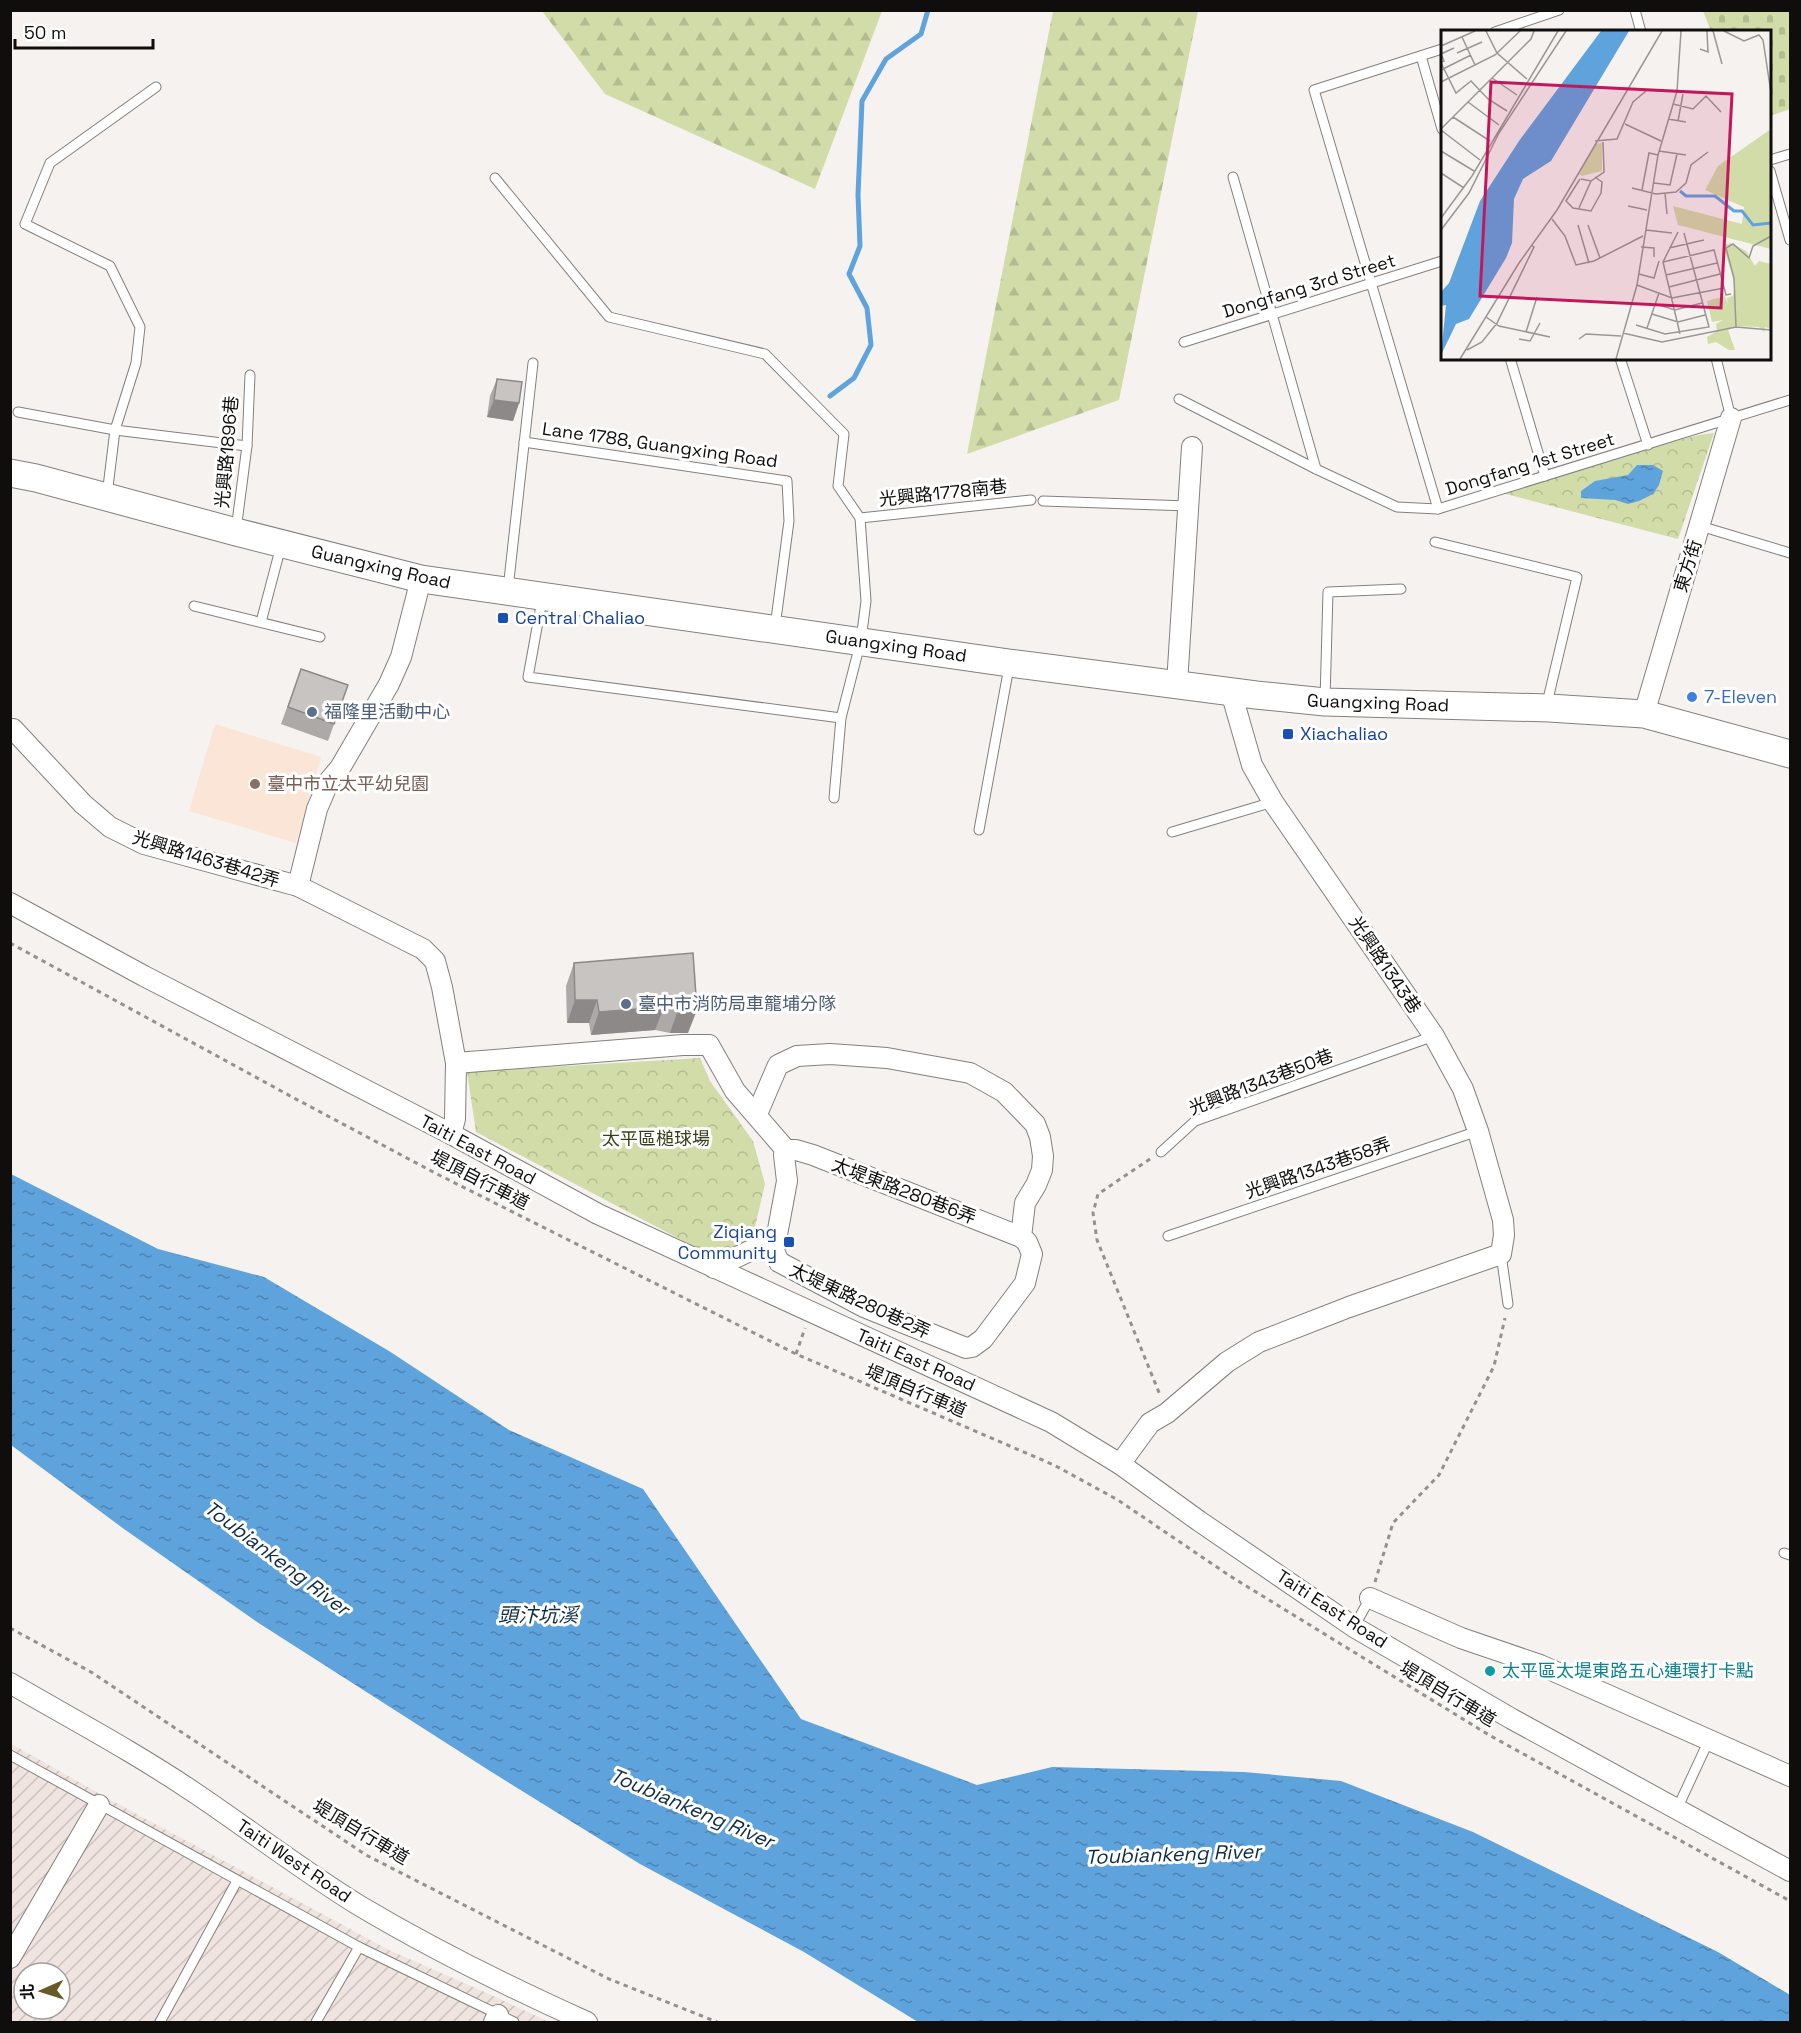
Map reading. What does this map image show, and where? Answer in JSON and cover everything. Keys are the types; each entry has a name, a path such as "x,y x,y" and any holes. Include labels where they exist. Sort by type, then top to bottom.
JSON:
{"main road":[{"name":"Guangxing Road","path":"10,473 421,579 542,598 1231,692 1325,702 1549,708 1644,714 1791,754"}],"street":[{"name":"東方街","path":"1644,714 1731,418"},
{"path":"1178,684 1192,447"},
{"path":"298,886 318,809 329,781 340,768 389,684 401,657 421,579"},
{"name":"光興路1343巷","path":"1231,692 1252,765 1273,802 1434,1036 1463,1089 1478,1131 1503,1220 1504,1235 1501,1254"},
{"name":"光興路1463巷42弄","path":"13,729 83,804 110,827 144,844 298,886 423,949 435,962 456,1063 455,1119 451,1134"},
{"name":"Taiti East Road","path":"10,903 144,976 451,1134 598,1215 722,1264 810,1313 1051,1422 1120,1464 1354,1627 1512,1719 1791,1871"},
{"path":"456,1063 683,1045 709,1045 735,1090 786,1150 784,1155 787,1181 777,1238 722,1264"},
{"path":"757,1114 777,1065 797,1056 850,1055 887,1058 970,1073 1004,1092 1035,1124 1042,1146 1042,1170 1025,1203 1021,1237"},
{"name":"太堤東路280巷6弄","path":"786,1150 796,1150 813,1155 1021,1237"},
{"name":"太堤東路280巷2弄","path":"777,1238 774,1251 779,1262 864,1307 966,1348 972,1347 983,1339 1025,1284 1032,1254 1028,1242 1021,1237"},
{"path":"1120,1464 1150,1423 1167,1413 1227,1362 1259,1342 1349,1307 1501,1254"},
{"path":"1370,1598 1461,1638 1540,1665 1791,1776"},
{"name":"Taiti West Road","path":"10,1683 193,1791 358,1904 445,1954 505,1985 587,2022"},
{"path":"10,1958 99,1805"}],"lane":[{"path":"1513,29 1558,10"},
{"path":"1635,10 1640,30"},
{"path":"1438,509 1314,90 1441,50"},
{"path":"1421,56 1441,122"},
{"path":"107,497 115,430 136,363 140,327 110,266 25,224 50,163 156,87"},
{"path":"1771,160 1791,154"},
{"path":"1771,174 1791,240"},
{"path":"1233,177 1316,469"},
{"path":"495,178 609,317 765,354 844,434 838,486 860,518 866,601 861,640 841,718 834,798"},
{"name":"Dongfang 3rd Street","path":"1184,342 1441,262"},
{"path":"1511,360 1545,477"},
{"path":"1621,360 1648,445"},
{"path":"1716,360 1731,418"},
{"path":"507,591 533,363"},
{"name":"光興路1896巷","path":"236,532 247,446 250,375"},
{"name":"Dongfang 1st Street","path":"1179,399 1316,469 1397,507 1438,509 1791,400"},
{"path":"18,412 115,430 247,446"},
{"name":"Lane 1788, Guangxing Road","path":"524,442 787,481 789,521 774,629"},
{"name":"光興路1778南巷","path":"860,518 1031,500"},
{"path":"1043,501 1188,506"},
{"path":"1700,526 1791,553"},
{"path":"1435,542 1577,577 1548,699 1549,708"},
{"path":"261,622 282,544"},
{"path":"1325,702 1328,592 1401,589"},
{"path":"542,598 528,677 841,718"},
{"path":"194,606 320,637"},
{"path":"979,830 1009,663"},
{"path":"1172,832 1273,802"},
{"name":"光興路1343巷50巷","path":"1161,1152 1195,1121 1434,1036"},
{"name":"光興路1343巷58弄","path":"1168,1236 1478,1131"},
{"name":"光興路1343巷","path":"1501,1254 1508,1304"},
{"path":"1354,1627 1370,1598"},
{"path":"1677,1809 1709,1740"},
{"path":"10,1755 359,1947 502,2020"},
{"path":"160,2022 237,1881"},
{"path":"316,2022 359,1947"}],"path":[{"name":"堤頂自行車道","path":"10,943 437,1174 796,1354 1054,1465 1109,1495 1230,1576 1489,1735 1791,1900"},
{"path":"1161,1152 1098,1194 1093,1213 1097,1240 1167,1413"},
{"path":"1370,1598 1393,1523 1439,1475 1494,1366 1508,1304"},
{"path":"796,1354 810,1313"},
{"name":"堤頂自行車道","path":"10,1628 91,1672 366,1855 609,1979 717,2022"}],"shaded area":[{"name":"臺中市立太平幼兒園","path":"215,724 321,757 296,843 189,811"},
{"path":"10,1743 389,1950 549,2022 11,2022"}],"green space":[{"path":"542,11 882,11 815,189 605,94"},
{"path":"1053,11 1198,11 1119,400 967,454"},
{"path":"1703,11 1790,11 1790,109 1771,116 1771,30 1711,30"},
{"path":"1714,433 1678,539 1498,492 1500,484"},
{"name":"太平區槌球場","path":"700,1058 710,1081 753,1141 765,1184 755,1227 735,1255 714,1257 476,1132 467,1072"}],"water":[{"path":"1637,465 1653,465 1663,471 1659,485 1653,494 1628,504 1615,500 1581,498 1581,491 1595,481 1628,475"},
{"name":"頭汴坑溪","path":"11,1174 158,1249 264,1277 389,1351 509,1430 643,1489 801,1719 977,1785 1052,1767 1244,1772 1341,1781 1473,1832 1718,1952 1790,1995 1790,2022 918,2022 804,1952 640,1864 490,1771 257,1622 124,1529 11,1445"}],"building":[{"path":"497,379 522,382 519,403 494,400"},
{"path":"301,669 348,685 334,724 288,707"},
{"path":"693,953 697,1010 664,1007 599,1012 597,1000 575,1000 574,963"}],"waterway":[{"path":"830,396 854,378 871,345 867,308 849,274 860,246 858,195 862,101 886,59 921,34 928,10"}],"place":[{"name":"Central Chaliao","path":"503,618"},
{"name":"7-Eleven","path":"1692,697"},
{"name":"福隆里活動中心","path":"312,712"},
{"name":"Xiachaliao","path":"1288,734"},
{"name":"臺中市立太平幼兒園","path":"255,784"},
{"name":"臺中市消防局車籠埔分隊","path":"626,1004"},
{"name":"Ziqiang Community","path":"789,1242"},
{"name":"太平區太堤東路五心連環打卡點","path":"1490,1671"}],"water label":[{"name":"Toubiankeng River","path":"277,1558"},
{"name":"Toubiankeng River","path":"692,1808"},
{"name":"Toubiankeng River","path":"1173,1854"}]}
